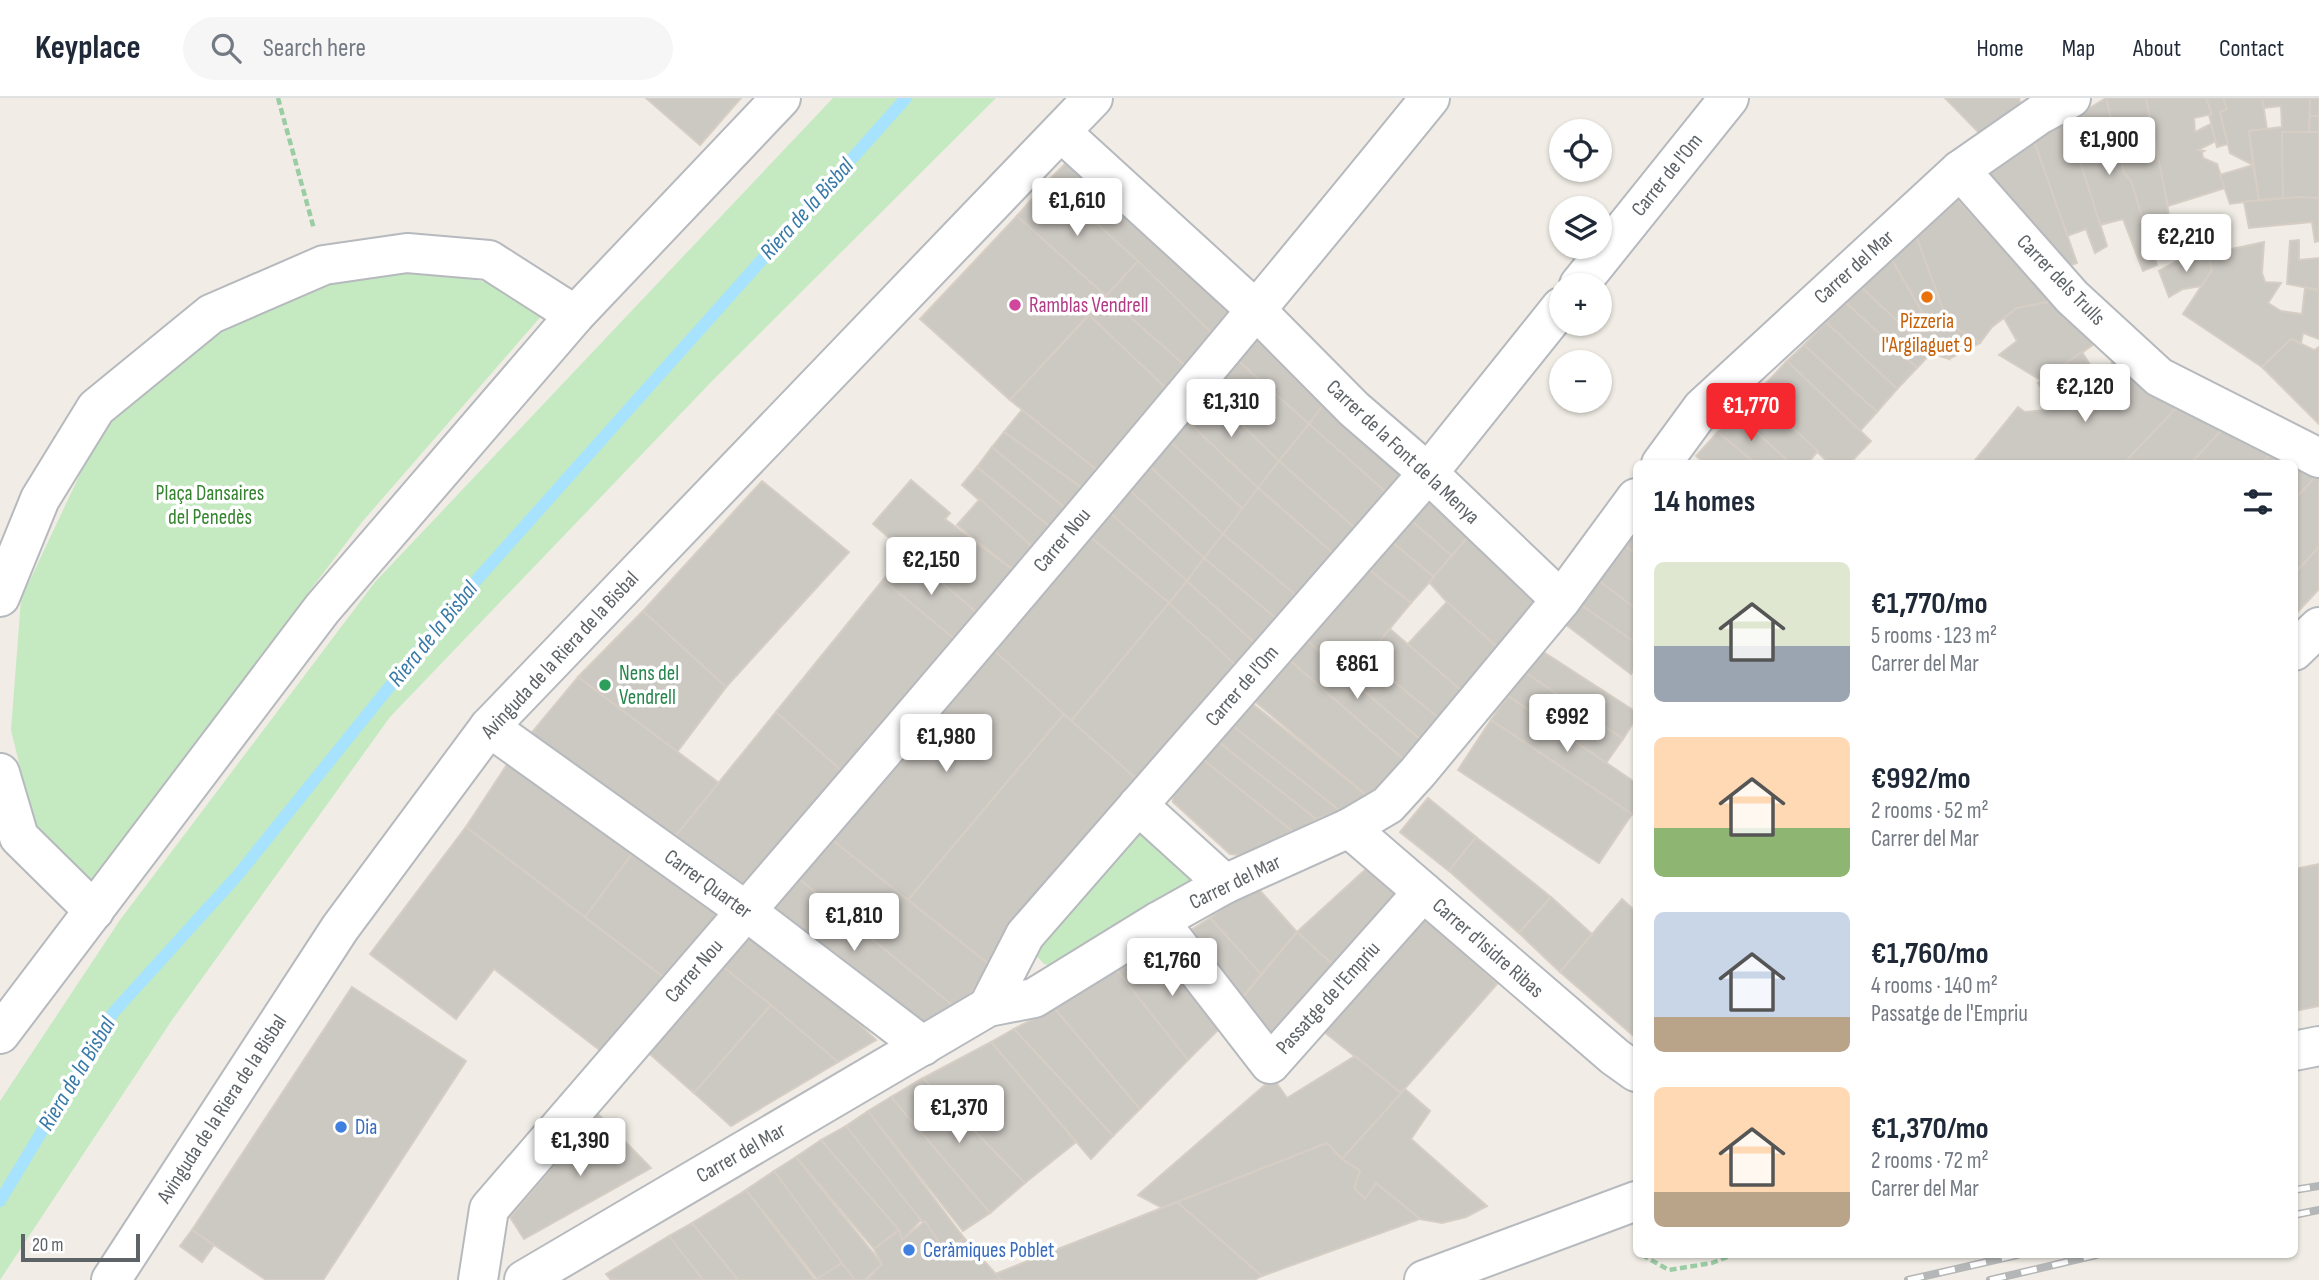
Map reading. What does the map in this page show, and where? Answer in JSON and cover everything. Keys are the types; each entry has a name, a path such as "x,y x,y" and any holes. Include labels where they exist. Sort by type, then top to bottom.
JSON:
{"street":[{"path":"0,1034 322,609 575,315 781,98"},
{"name":"Avinguda de la Riera de la Bisbal","path":"111,1280 340,928 489,727 1093,98"},
{"name":"Carrer Nou","path":"478,1280 489,1209 1258,310 1430,98"},
{"name":"Carrer de l'Om","path":"1589,273 1729,98"},
{"name":"Carrer del Mar","path":"1664,460 1702,408 1960,170 2048,104"},
{"name":"Carrer de la Font de la Menya","path":"1061,132 1258,310 1354,409 1428,474 1561,600"},
{"name":"Carrer dels Trulls","path":"1960,170 2072,297 2159,377 2319,458"},
{"path":"0,597 40,499 96,408 211,314 324,265 407,253 489,260 575,315"},
{"name":"Carrer de l'Om","path":"988,1007 1025,935 1428,474 1549,322"},
{"name":"Carrer del Mar","path":"524,1280 988,1007 1034,998 1225,884 1349,828 1388,805 1561,600 1633,502"},
{"path":"2298,647 2319,627"},
{"name":"Carrer Quarter","path":"489,727 746,911 923,1046"},
{"path":"0,773 19,837 94,911"},
{"path":"1138,805 1225,884"},
{"name":"Carrer d'Isidre Ribas","path":"1349,828 1633,1074"},
{"name":"Passatge de l'Empriu","path":"1159,921 1270,1064 1423,892"},
{"path":"2298,1050 2319,1046"},
{"path":"1424,1280 1633,1202"}],"path":[{"path":"278,98 324,265"},
{"path":"1647,1258 1669,1270 1712,1263 1724,1258"}],"green space":[{"path":"833,98 996,98 715,378 390,717 172,1020 0,1280 0,1101 120,920 375,582"},
{"name":"Plaça Dansaires del Penedès","path":"430,270 508,287 543,314 362,522 87,888 37,838 11,730 21,599 99,434 153,372 223,325 331,275"},
{"path":"1143,810 1214,874 1055,967 1044,964 1034,953"}],"building":[{"path":"646,98 741,98 700,145"},
{"path":"1945,98 2019,98 2020,102 2017,114 1985,139"},
{"path":"2106,98 2146,98 2154,137 2136,141 2138,151 2157,146 2169,216 2142,223 2131,181 2124,173"},
{"path":"2106,98 2124,173 2131,181 2157,265 2143,271 2123,219 2100,225 2067,122"},
{"path":"2146,98 2206,98 2212,114 2194,118 2195,132 2211,124 2216,141 2198,150 2204,151 2203,158 2217,164 2225,188 2168,206"},
{"path":"2206,98 2223,98 2227,109 2220,112 2228,144 2217,147 2209,115 2212,114"},
{"path":"2223,98 2262,98 2267,129 2249,131 2253,165 2230,153 2220,112 2227,109"},
{"path":"2262,98 2310,98 2309,132 2282,132 2283,198 2259,200 2249,131 2282,127 2281,106 2264,108"},
{"path":"2310,98 2319,98 2319,116 2310,116"},
{"path":"2310,116 2319,116 2319,132 2309,132"},
{"path":"2067,120 2107,246 2095,253 2086,229 2067,236 2033,138"},
{"path":"2282,132 2319,132 2319,198 2283,198"},
{"path":"2033,138 2077,263 2057,270 1982,172"},
{"path":"1073,156 1237,310 1215,336 1049,180"},
{"path":"2253,165 2259,200 2230,204 2220,175"},
{"path":"1049,180 1138,261 1106,296 1017,216"},
{"path":"2298,197 2319,198 2319,241 2315,242 2312,222 2249,228 2244,202"},
{"path":"1954,199 1958,200 2054,301 2017,308 1992,327 1980,343 1948,323 1912,225"},
{"name":"Ramblas Vendrell","path":"1017,216 1106,296 1010,400 920,319"},
{"path":"1912,225 1948,323 1980,343 1949,359 1888,253"},
{"path":"2299,240 2299,260 2319,258 2319,290 2287,284 2290,241"},
{"path":"2264,242 2262,273 2265,282 2281,283 2268,303 2281,311 2302,314 2305,288 2319,290 2319,339 2303,333 2301,343 2291,339 2262,367 2183,314 2212,270 2208,254"},
{"path":"1888,253 1949,359 1931,353 1859,285"},
{"path":"2208,254 2212,270 2201,286 2183,289 2169,297 2159,271 2179,260"},
{"path":"1138,261 1215,336 1189,369 1106,296"},
{"path":"1859,285 1931,353 1917,368 1845,302"},
{"path":"1106,296 1189,369 1171,393 1089,315"},
{"path":"2054,301 2094,344 2042,381 1999,355 2017,341 2004,318 2017,308"},
{"path":"1845,302 1917,368 1897,389 1826,322"},
{"path":"1089,315 1171,393 1103,475 1010,400"},
{"path":"1826,322 1897,389 1877,412 1804,345"},
{"path":"1259,330 1330,396 1309,424 1234,357"},
{"path":"2291,339 2314,350 2319,347 2319,424 2262,367"},
{"path":"1804,345 1877,412 1860,431 1787,361"},
{"path":"2082,352 2097,376 2053,406 2038,383"},
{"path":"1234,357 1309,424 1279,461 1206,390"},
{"path":"2115,358 2180,404 2127,460 1975,460 2018,407 2025,412 2047,410 2109,368"},
{"path":"1787,361 1871,441 1853,460 1826,460 1756,394"},
{"path":"1206,390 1279,461 1258,488 1183,417"},
{"path":"1756,394 1818,451 1810,460 1787,460 1737,414"},
{"path":"1330,396 1413,469 1388,494 1309,424"},
{"path":"2180,404 2221,431 2194,460 2127,460"},
{"path":"1022,410 1103,475 1089,493 1004,432"},
{"path":"1737,414 1787,460 1751,460 1718,432"},
{"path":"1183,417 1258,488 1244,510 1166,438"},
{"path":"1309,424 1388,494 1356,529 1279,461"},
{"path":"2221,431 2273,452 2265,460 2194,460"},
{"path":"1004,432 1089,493 1072,514 992,447"},
{"path":"1718,432 1751,460 1700,460 1696,456"},
{"path":"1166,438 1244,510 1223,534 1146,463"},
{"path":"992,447 1072,514 1055,531 977,467"},
{"path":"2273,452 2291,460 2265,460"},
{"path":"1279,461 1356,529 1335,555 1258,488"},
{"path":"1146,463 1223,534 1204,558 1126,487"},
{"path":"2298,463 2319,473 2298,496"},
{"path":"977,467 1055,531 1037,551 962,485"},
{"path":"2319,473 2319,547 2298,570 2298,496"},
{"path":"911,480 950,513 945,519 1017,573 981,616 873,524"},
{"path":"762,481 849,552 726,687 643,611"},
{"path":"1126,487 1204,558 1187,581 1108,511"},
{"path":"1258,488 1335,555 1298,597 1223,534"},
{"path":"1436,494 1472,532 1452,556 1406,516"},
{"path":"980,499 1037,551 1017,573 957,525"},
{"path":"1108,511 1187,581 1169,603 1087,534"},
{"path":"1406,516 1452,556 1434,577 1386,537"},
{"path":"1633,531 1633,552 1622,544"},
{"path":"1472,532 1546,605 1506,655 1447,602 1429,582"},
{"path":"1087,534 1169,603 1071,721 988,645"},
{"path":"1223,534 1298,597 1278,620 1204,558"},
{"path":"1386,537 1434,577 1411,603 1363,565"},
{"path":"1622,544 1633,552 1633,607 1597,579"},
{"path":"2319,547 2319,589 2298,612 2298,570"},
{"path":"905,552 981,616 957,641 883,580"},
{"path":"1204,558 1278,620 1258,646 1187,581"},
{"path":"1363,565 1411,603 1349,678 1303,637"},
{"path":"1597,579 1633,607 1633,641 1578,603"},
{"path":"883,580 957,641 844,773 776,712"},
{"path":"1187,581 1258,646 1241,670 1169,603"},
{"path":"1447,602 1506,655 1470,698 1408,644"},
{"path":"1169,603 1241,670 1143,785 1071,721"},
{"path":"1578,603 1633,641 1631,674 1561,621"},
{"path":"643,611 726,687 677,752 578,677"},
{"path":"1390,629 1470,698 1446,724 1365,658"},
{"path":"1303,637 1428,746 1410,765 1286,657"},
{"path":"988,645 1064,714 908,900 826,835"},
{"path":"1542,651 1633,710 1633,723 1623,739 1526,673"},
{"path":"1286,657 1410,765 1366,795 1252,699"},
{"path":"1365,658 1446,724 1428,746 1349,678"},
{"path":"1526,673 1623,739 1606,763 1508,696"},
{"path":"578,677 719,783 669,844 528,737"},
{"path":"1508,696 1633,781 1632,814 1491,720"},
{"path":"1249,701 1366,795 1340,811 1228,722"},
{"path":"776,712 844,773 741,897 669,844"},
{"path":"1064,714 1143,785 991,966 908,900"},
{"path":"1491,720 1632,814 1599,863 1458,770"},
{"path":"1228,722 1340,811 1316,819 1216,740"},
{"path":"1216,740 1316,819 1296,834 1201,758"},
{"path":"1201,758 1296,834 1250,856 1230,854 1173,802 1172,791"},
{"path":"510,760 638,846 585,917 466,827"},
{"path":"1428,798 1476,837 1449,871 1400,832"},
{"path":"466,827 670,982 606,1055 494,969 456,1019 370,954"},
{"path":"826,835 991,966 958,1010 793,874"},
{"path":"1476,837 1551,897 1519,933 1449,871"},
{"path":"638,846 717,906 718,931 670,982 585,917"},
{"path":"2319,864 2319,1006 2298,1010 2298,868"},
{"path":"1367,868 1405,901 1341,972 1297,932"},
{"path":"793,874 958,1010 911,1025 761,911"},
{"path":"1254,884 1297,932 1261,974 1210,918"},
{"path":"1551,897 1592,934 1560,972 1519,933"},
{"path":"1622,899 1633,909 1633,1035 1560,972"},
{"path":"1423,912 1497,984 1401,1093 1319,1028"},
{"path":"1210,918 1261,974 1238,1003 1183,935"},
{"path":"759,930 876,1040 838,1062 717,962 742,932"},
{"path":"1297,932 1341,972 1274,1050 1238,1003"},
{"path":"1158,939 1228,1020 1188,1060 1115,968"},
{"path":"717,962 771,1005 694,1093 644,1049"},
{"path":"1115,968 1188,1060 1140,1109 1054,1008"},
{"name":"Dia","path":"352,987 466,1061 323,1280 266,1280 192,1230"},
{"path":"771,1005 838,1062 731,1126 694,1093"},
{"path":"1054,1008 1140,1109 1113,1136 1014,1029"},
{"path":"1014,1029 1113,1136 1091,1159 991,1042"},
{"path":"991,1042 1076,1142 1025,1183 923,1078"},
{"path":"1355,1056 1401,1093 1342,1159 1327,1143 1162,1208 1138,1195 1273,1078 1287,1098"},
{"path":"923,1078 1025,1183 990,1213 891,1097"},
{"path":"1405,1089 1430,1111 1411,1139 1487,1206 1466,1217 1442,1223 1420,1219 1376,1183 1365,1199 1354,1188 1360,1171 1342,1159"},
{"path":"891,1097 990,1213 963,1231 868,1111"},
{"path":"868,1111 964,1238 945,1251 846,1126"},
{"path":"598,1114 651,1168 524,1239 510,1217"},
{"path":"846,1126 921,1220 902,1240 899,1230 821,1140"},
{"path":"821,1140 899,1230 874,1249 796,1157"},
{"path":"1327,1143 1342,1159 1360,1171 1354,1188 1365,1199 1376,1183 1420,1219 1262,1276 1177,1202"},
{"path":"796,1157 882,1264 864,1280 853,1280 774,1171"},
{"path":"774,1171 842,1263 818,1280 746,1190"},
{"path":"746,1190 815,1280 738,1280 692,1223"},
{"path":"1177,1202 1262,1276 1254,1280 1001,1280 995,1274"},
{"name":"Ceràmiques Poblet","path":"925,1221 945,1251 964,1238 1001,1280 867,1280 882,1264 874,1249 899,1230 902,1240"},
{"path":"692,1223 738,1280 703,1280 669,1236"},
{"path":"192,1230 214,1245 202,1262 180,1246"},
{"path":"669,1236 703,1280 611,1280 606,1274"},
{"path":"842,1263 855,1280 815,1280"}],"waterway":[{"name":"Riera de la Bisbal","path":"0,1201 113,1013 237,876 465,593 906,98"}],"railway":[{"path":"2298,1189 2319,1186"},
{"path":"2298,1214 2319,1210"},
{"path":"1908,1280 2004,1258"},
{"path":"1990,1280 2083,1258"}],"place":[{"name":"Pizzeria l'Argilaguet 9","path":"1927,297"},
{"name":"Ramblas Vendrell","path":"1015,305"},
{"name":"Nens del Vendrell","path":"605,685"},
{"name":"Dia","path":"341,1127"},
{"name":"Ceràmiques Poblet","path":"909,1250"}]}
